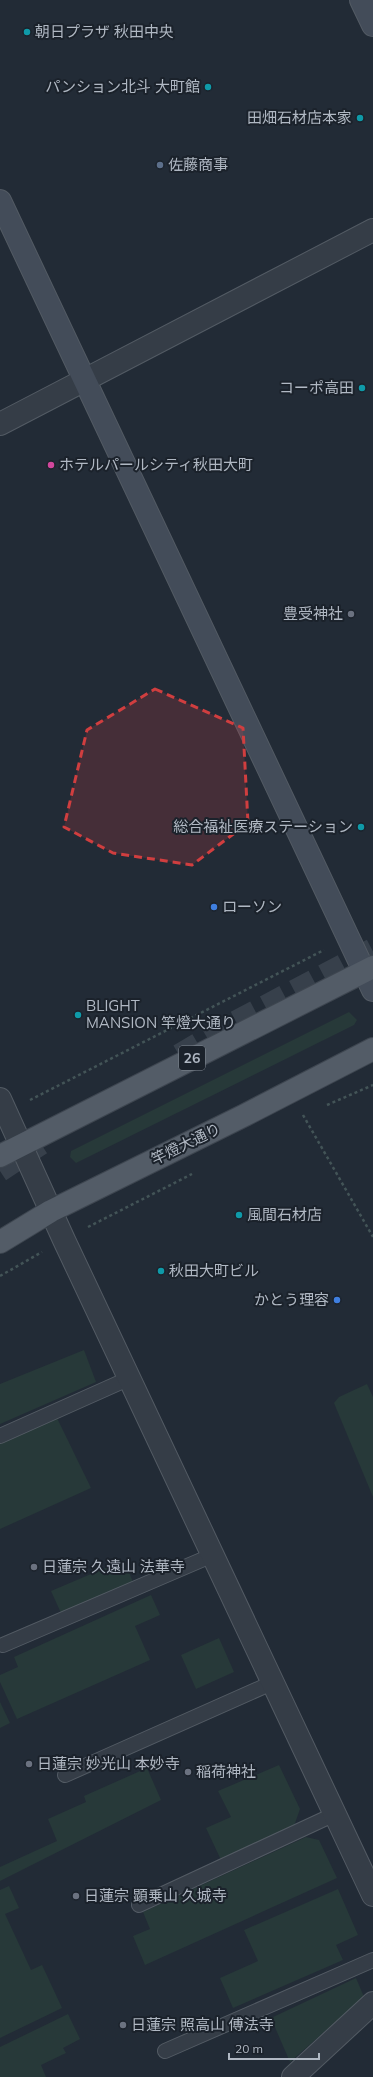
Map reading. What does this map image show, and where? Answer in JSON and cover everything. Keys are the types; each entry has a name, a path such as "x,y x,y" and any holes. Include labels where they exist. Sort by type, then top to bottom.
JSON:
{"main road":[{"name":"26","path":"0,1156 370,976"},
{"name":"竿燈大通り","path":"0,1242 51,1211 373,1049"}],"street":[{"path":"361,0 373,25"},
{"path":"0,201 86,380 348,938 370,976"},
{"path":"0,424 373,230"},
{"path":"3,1106 64,1240 274,1682 373,1895"},
{"path":"293,2077 373,2003"}],"lane":[{"path":"0,1436 130,1378"},
{"path":"3,1645 213,1555"},
{"path":"65,1775 274,1682"},
{"path":"139,1905 335,1814"},
{"path":"165,2051 373,1960"}],"path":[{"path":"3,1106 348,938"},
{"path":"324,1106 373,1085"},
{"path":"292,1091 303,1116 373,1238"},
{"path":"296,1119 310,1113"},
{"path":"0,1276 64,1240 198,1170"}],"highlighted area":[{"path":"155,689 243,728 248,823 192,865 113,853 64,827 87,730"}],"shaded area":[{"path":"349,1012 357,1020 354,1025 76,1163 70,1157 71,1151"},
{"path":"84,1350 96,1382 0,1424 0,1384"},
{"path":"367,1384 373,1397 373,1497 334,1403 339,1397"},
{"path":"57,1418 91,1488 0,1529 0,1443"},
{"path":"124,1560 133,1582 61,1613 51,1591"},
{"path":"151,1595 160,1615 135,1626 150,1660 17,1719 0,1682 0,1675 18,1667 14,1657"},
{"path":"219,1638 234,1672 196,1689 181,1655"},
{"path":"0,1702 10,1723 0,1728"},
{"path":"279,1765 300,1809 294,1826 221,1860 206,1828 231,1817 218,1791"},
{"path":"147,1768 161,1800 0,1881 0,1867 57,1841 48,1819 86,1802 84,1796"},
{"path":"306,1837 319,1840 337,1878 145,1965 133,1936 150,1929 143,1912"},
{"path":"9,1886 19,1908 5,1914 31,1970 42,1965 62,2008 0,2038 0,1890"},
{"path":"338,1889 358,1935 336,1945 343,1960 233,2008 220,1978 258,1961 244,1930"},
{"path":"356,1978 364,1997 290,2062 271,2018"},
{"path":"68,2014 80,2039 63,2048 66,2053 41,2065 46,2077 0,2077 0,2047"}],"tunnel":[{"path":"179,1055 235,1022 373,949"},
{"path":"0,1171 41,1144"}],"place":[{"name":"朝日プラザ 秋田中央","path":"27,32"},
{"name":"パンション北斗 大町館","path":"208,87"},
{"name":"田畑石材店本家","path":"360,118"},
{"name":"佐藤商事","path":"160,165"},
{"name":"コーポ高田","path":"362,388"},
{"name":"ホテルパールシティ秋田大町","path":"51,465"},
{"name":"豊受神社","path":"351,614"},
{"name":"総合福祉医療ステーション","path":"361,827"},
{"name":"ローソン","path":"214,907"},
{"name":"BLIGHT MANSION 竿燈大通り","path":"78,1015"},
{"name":"風間石材店","path":"239,1215"},
{"name":"秋田大町ビル","path":"161,1271"},
{"name":"かとう理容","path":"337,1300"},
{"name":"日蓮宗 久遠山 法華寺","path":"34,1567"},
{"name":"日蓮宗 妙光山 本妙寺","path":"29,1764"},
{"name":"稲荷神社","path":"188,1772"},
{"name":"日蓮宗 顕乗山 久城寺","path":"76,1896"},
{"name":"日蓮宗 照高山 傅法寺","path":"123,2025"}]}
